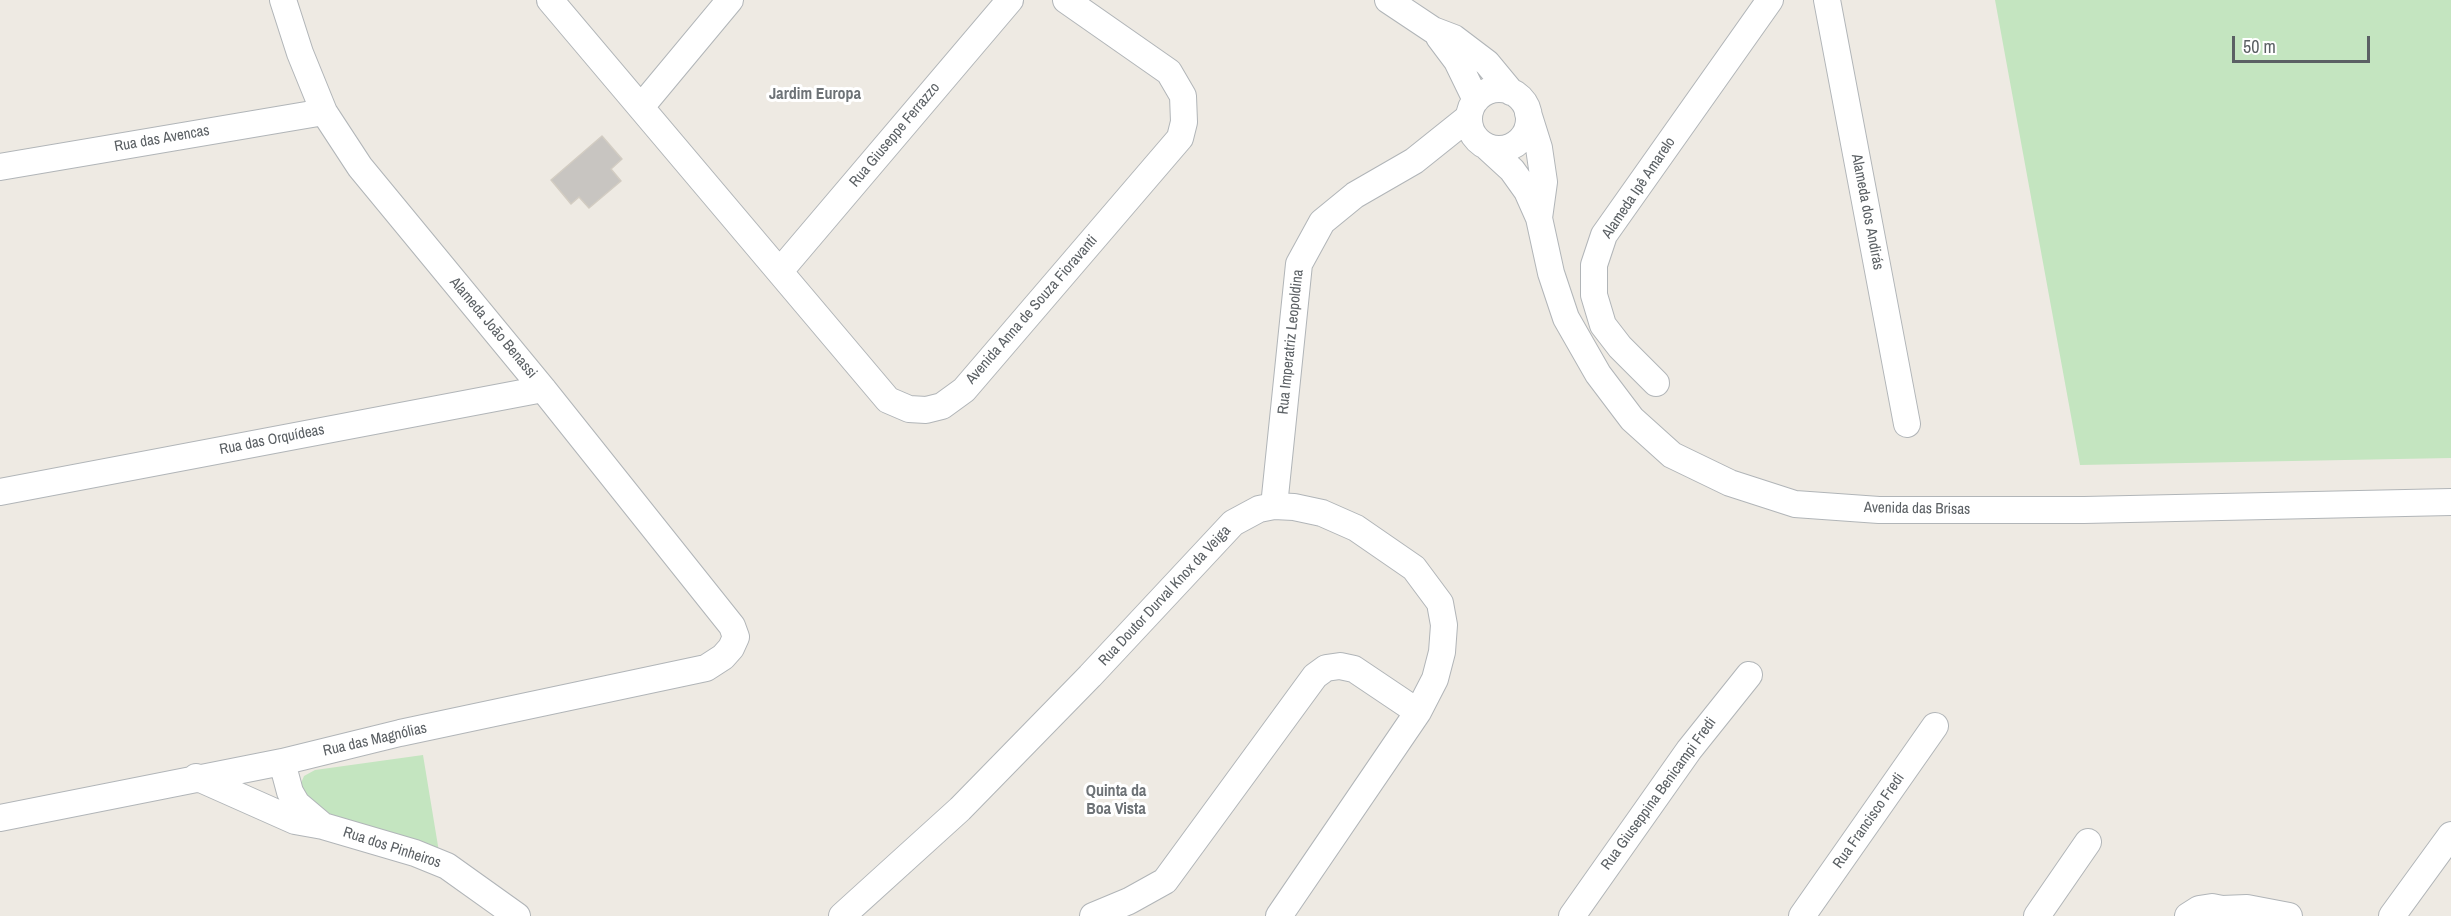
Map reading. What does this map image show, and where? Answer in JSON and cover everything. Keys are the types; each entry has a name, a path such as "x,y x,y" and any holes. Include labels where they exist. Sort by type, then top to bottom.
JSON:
{"street":[{"name":"Alameda João Benassi","path":"283,0 300,53 324,112 360,167 543,389 732,626 736,637"},
{"name":"Avenida Anna de Souza Fioravanti","path":"550,0 888,400 909,409 926,410 942,406 964,390 1180,138 1184,122 1183,96 1169,72 1066,0"},
{"path":"641,107 730,0"},
{"name":"Rua Giuseppe Ferrazzo","path":"780,271 1010,0"},
{"path":"1388,0 1433,30 1454,38 1488,63 1510,92 1518,97 1528,113 1525,134 1518,142 1499,149 1484,145 1469,126 1473,108 1457,61 1433,30"},
{"name":"Alameda Ipê Amarelo","path":"1656,382 1620,347 1603,325 1594,295 1594,264 1604,235 1770,0"},
{"name":"Alameda dos Andirás","path":"1827,0 1907,424"},
{"path":"1473,108 1492,90 1510,92"},
{"name":"Rua Imperatriz Leopoldina","path":"1274,506 1299,264 1322,222 1355,195 1414,161 1473,108"},
{"name":"Rua das Avencas","path":"0,167 324,112"},
{"name":"Avenida das Brisas","path":"1528,113 1539,148 1544,182 1539,218"},
{"name":"Rua Imperatriz Leopoldina","path":"1414,161 1484,145"},
{"name":"Avenida das Brisas","path":"1484,145 1512,170 1527,191 1539,218 1551,273 1566,318 1598,374 1632,419 1672,455 1730,483 1795,504 1879,510 2038,510 2451,502"},
{"name":"Rua das Orquídeas","path":"0,492 543,389"},
{"name":"Rua Doutor Durval Knox da Veiga","path":"842,916 960,809 1090,676 1233,523 1259,509 1274,506 1294,507 1322,513 1356,528 1414,568 1440,603 1444,625 1442,652 1435,679 1418,712 1279,916"},
{"name":"Rua das Magnólias","path":"0,818 196,777 282,762 400,733 706,668 723,657 731,648 736,637"},
{"path":"1093,916 1129,901 1166,881 1315,676 1333,667 1354,669 1418,712"},
{"name":"Rua Giuseppina Benicampi Fredi","path":"1572,916 1689,750 1749,675"},
{"name":"Rua Francisco Fredi","path":"1802,916 1935,726"},
{"name":"Rua dos Pinheiros","path":"282,762 290,792 297,804 323,826"},
{"name":"Rua dos Pinheiros","path":"196,777 286,818 323,826 415,853 447,866 517,916"},
{"path":"2392,916 2451,835"},
{"path":"2037,916 2088,842"},
{"path":"2188,916 2199,909 2212,907 2227,912 2247,908 2289,916"}],"green space":[{"path":"1995,0 2451,0 2451,458 2080,465"},
{"path":"423,755 439,852 331,817 304,803 299,788 304,776 315,770"}],"building":[{"path":"602,136 622,159 611,169 621,181 589,208 579,197 571,204 551,180"}],"district":[{"name":"Jardim Europa","path":"815,95"},
{"name":"Quinta da Boa Vista","path":"1116,801"}]}
